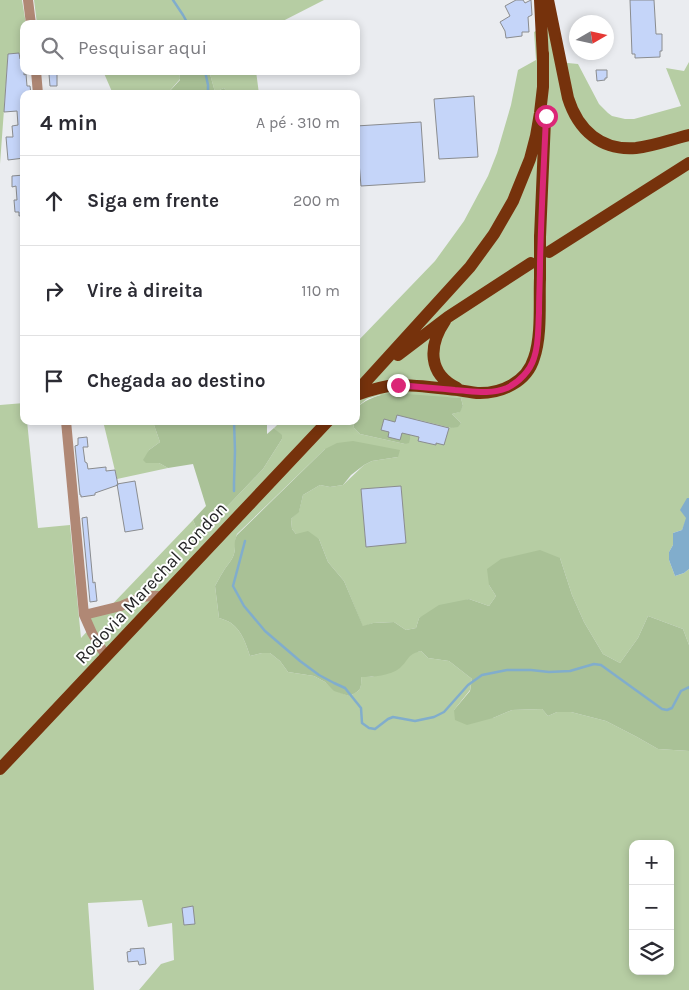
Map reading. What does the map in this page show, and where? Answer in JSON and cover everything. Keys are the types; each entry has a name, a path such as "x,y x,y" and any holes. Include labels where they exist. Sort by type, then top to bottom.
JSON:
{"main road":[{"path":"360,391 398,385 487,393 514,384 521,378 534,360 538,341 540,237 546,116 540,0"},
{"path":"548,0 568,98 574,115 584,129 601,142 621,148 636,148 689,135"},
{"path":"360,389 470,267 494,234 513,201 530,159 536,136 543,87 543,53"},
{"path":"549,252 689,163"},
{"path":"360,389 397,356 448,317 531,263"},
{"path":"448,317 441,328 434,347 433,356 435,365 443,379 452,386 462,390"},
{"name":"Rodovia Marechal Rondon","path":"0,769 321,425"}],"street":[{"path":"28,0 30,20"},
{"path":"36,75 38,90"},
{"path":"66,425 84,615 106,656"},
{"path":"84,615 121,606 142,597 163,596"}],"green space":[{"path":"0,0 22,0 25,20 20,20 20,54 8,55 0,164"},
{"path":"34,0 324,0 285,20 36,20"},
{"path":"547,25 558,62 578,64 599,104 612,116 634,119 681,106 666,68 684,71 689,62 689,498 687,498 687,518 682,530 673,533 673,545 669,552 669,560 675,576 689,569 689,645 683,629 648,616 638,638 620,663 603,654 584,622 572,595 560,558 489,585 496,596 489,606 469,599 419,618 416,628 406,630 394,622 373,623 363,627 344,581 328,562 319,539 296,534 292,529 291,519 299,511 303,495 320,485 330,487 343,485 364,465 372,461 398,457 325,449 237,534 233,557 215,586 219,618 231,623 238,630 250,656 270,653 280,661 288,672 314,676 334,690 349,696 360,689 361,676 371,677 399,668 411,653 421,651 428,658 449,661 472,679 470,690 454,710 493,718 512,710 542,709 548,716 557,712 571,712 606,721 658,749 689,751 689,990 139,990 161,964 174,960 172,923 148,927 142,900 88,903 94,990 0,990 0,405 20,403 20,425 27,425 38,528 70,525 81,638 92,626 89,618 103,614 193,520 196,527 219,515 263,469 282,439 281,435 274,428 277,425 354,425 360,434 405,444 410,438 415,419 451,428 461,423 452,414 459,412 463,406 461,398 379,395 367,399 360,405 360,339 435,261 464,221 488,176 497,153 511,105 518,70 536,60 534,32"},
{"path":"105,75 180,75 180,79 170,90 111,90"},
{"path":"179,75 210,75 214,90 171,90 180,80"},
{"path":"210,75 257,75 258,90 225,90 224,88 214,90"},
{"path":"392,393 461,398 463,406 460,412 452,414 461,423 458,427 451,428 415,419 409,443 405,444 360,434 354,425 360,425 360,405 373,397"},
{"path":"104,425 154,425 160,442 149,450 146,463 159,463 168,468 117,479"},
{"path":"154,425 267,425 267,434 274,428 282,435 282,439 263,469 219,515 203,527 196,527 193,520 206,506 193,464 168,468 159,463 146,463 143,460 149,450 160,442"},
{"path":"353,441 400,450 398,457 372,461 364,465 351,475 343,485 330,487 320,485 303,495 299,512 291,519 292,529 296,534 308,531 319,539 328,562 344,581 363,626 373,623 394,622 406,630 416,628 419,618 439,605 469,599 489,606 496,596 489,585 487,569 501,559 540,550 560,558 572,595 584,622 603,654 620,663 638,638 648,616 683,629 689,645 689,751 658,749 606,721 571,712 557,712 548,716 542,709 512,710 493,718 467,725 455,720 454,710 470,691 472,679 449,661 428,658 421,651 410,656 396,671 376,676 361,677 360,689 349,696 334,691 325,682 314,676 288,672 280,661 270,653 250,656 238,630 231,623 219,618 215,586 233,557 237,535 325,449 337,443"}],"water":[{"path":"687,498 689,498 689,569 675,576 669,560 669,552 673,545 673,533 682,530 686,518 680,510"}],"building":[{"path":"516,0 523,0 525,3 531,0 532,15 528,17 529,32 522,32 522,36 506,38 505,31 500,22 510,16 505,6"},
{"path":"630,0 654,0 656,34 662,34 660,57 635,58 635,54 632,54"},
{"path":"19,53 20,75 26,75 27,86 30,86 30,90 20,90 20,158 8,160 6,137 13,137 12,126 18,125 17,111 4,112 8,54"},
{"path":"596,70 607,70 607,78 597,81"},
{"path":"49,75 57,75 57,86 50,86"},
{"path":"474,96 478,157 439,159 434,99"},
{"path":"421,122 425,182 361,186 360,126"},
{"path":"20,175 19,216 19,212 15,212 14,200 17,200 16,186 12,187 12,176"},
{"path":"397,415 449,428 444,445 418,441 419,437 402,433 400,440 388,437 389,432 381,430 384,419 395,422"},
{"path":"87,437 88,447 83,447 88,469 106,467 106,471 115,470 118,485 95,493 95,495 81,497 75,446 78,445 78,438"},
{"path":"135,481 143,529 125,532 117,484"},
{"path":"401,486 406,543 366,547 361,489"},
{"path":"87,517 93,583 95,582 97,601 90,602 82,518"},
{"path":"193,906 195,924 184,925 182,908"},
{"path":"144,948 146,964 139,965 138,961 128,962 127,952 131,951 130,949"}],"waterway":[{"path":"173,0 186,20"},
{"path":"206,75 208,90"},
{"path":"234,425 234,491"},
{"path":"245,541 233,586 244,606 265,631 300,661 319,675 345,688 361,708 362,723 369,728 375,729 393,717 415,721 434,717 444,712 468,685 482,675 507,670 570,671 594,664 601,665 662,709 667,710 672,708 681,691 689,688"}],"route":[{"path":"398,385 487,393 514,384 527,371 534,360 538,326 546,116"}]}
